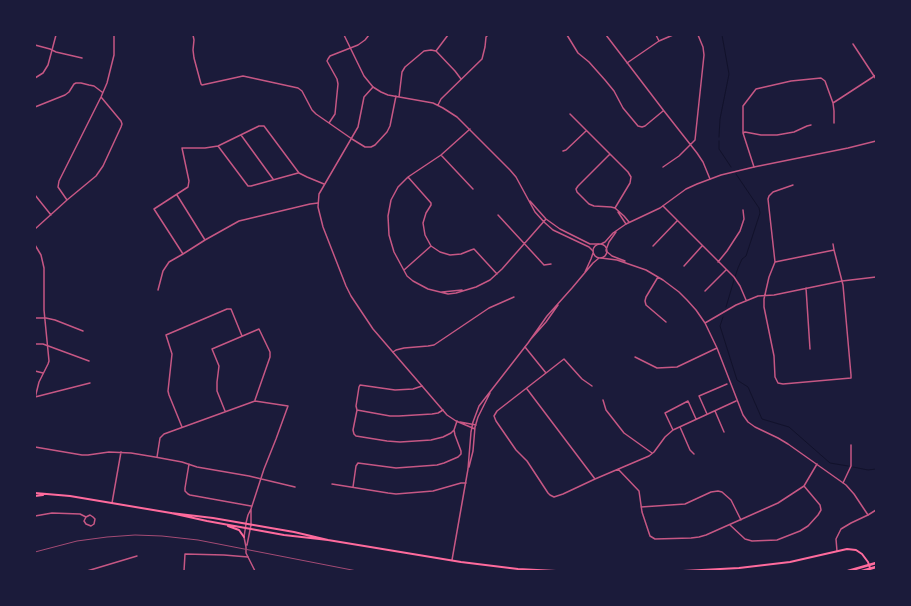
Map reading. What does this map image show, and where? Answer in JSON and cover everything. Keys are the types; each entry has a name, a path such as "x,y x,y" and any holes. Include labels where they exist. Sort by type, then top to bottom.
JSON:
{"highway":[{"path":"848,571 876,562"},
{"path":"862,571 876,567"}],"main road":[{"path":"35,493 70,496 166,512 290,536 328,540 518,569 556,571"},
{"path":"35,496 46,494"},
{"path":"176,514 251,524 328,540"},
{"path":"218,523 237,529 244,537"},
{"path":"683,571 739,568 790,562 847,549 856,550 862,554 870,568"}],"street":[{"path":"35,78 46,69 50,60 56,35"},
{"path":"67,200 58,187 59,181 107,84 114,55 114,35"},
{"path":"193,35 194,58 200,83 202,85 243,76 298,88 302,91 313,112 365,147 371,147 389,129 396,96"},
{"path":"344,35 364,76 373,87 384,94 438,105 457,117 516,177 535,212 544,222 554,230 589,247 595,256 630,264"},
{"path":"329,123 335,114 338,84 328,59 330,56 362,42 369,35"},
{"path":"436,51 448,35"},
{"path":"438,105 441,99 482,59 486,37 488,35"},
{"path":"567,35 578,54 588,60 605,80 614,91 623,108 638,126 645,126 664,111"},
{"path":"606,35 691,144 703,162 710,179"},
{"path":"656,35 658,41"},
{"path":"627,63 658,41 673,35"},
{"path":"663,167 678,156 695,140 704,55 703,47 698,35"},
{"path":"853,44 875,76 876,80"},
{"path":"35,45 82,58"},
{"path":"399,97 402,72 405,67 424,51 436,51 461,80"},
{"path":"833,103 875,76"},
{"path":"754,167 743,133 743,106 753,92 759,87 791,81 821,78 825,81 833,103 834,123"},
{"path":"35,107 65,95 74,84 78,82 93,86 103,93"},
{"path":"373,87 364,97 359,123 352,139 319,194 319,211 346,286 368,323 392,353 450,417 471,428 475,428"},
{"path":"35,229 96,176 103,166 121,127 121,121 101,97"},
{"path":"570,114 632,177 615,208"},
{"path":"743,133 777,135 794,132 811,125"},
{"path":"183,254 154,209 188,187 189,184 182,148 205,148 218,146 259,126 264,126 299,173 324,184"},
{"path":"470,129 441,155 408,177 398,187 389,206 388,230 390,243 409,278 428,289 440,292 464,290 479,286 497,274 546,219"},
{"path":"563,151 566,150 586,131"},
{"path":"241,135 273,180"},
{"path":"584,273 591,259 594,247 604,242 613,233 629,222 663,206 690,186 721,175 754,167 876,141"},
{"path":"218,146 248,186 299,173"},
{"path":"610,154 578,186 576,191 589,204 594,206 611,206 615,208 629,222"},
{"path":"441,155 473,189"},
{"path":"408,177 431,203 424,225 425,235 431,246 440,252 450,255 461,254 474,249 497,274"},
{"path":"793,185 773,192 769,196 768,200 774,262 769,277 764,307 774,356 775,377 778,383 783,384 851,378 842,281 833,244"},
{"path":"35,195 51,215"},
{"path":"177,195 205,240"},
{"path":"528,200 546,219 560,229 590,244 600,244 604,246 612,256 646,270 658,277 687,300 705,323 717,348 743,415 748,422 778,438 843,483 854,494 868,515"},
{"path":"158,290 163,271 169,262 239,221 318,203"},
{"path":"663,206 737,282 746,300"},
{"path":"617,210 626,224"},
{"path":"718,262 728,251 740,230 744,220 743,210"},
{"path":"498,215 544,265 551,264"},
{"path":"653,246 678,221"},
{"path":"452,560 466,483 471,428 479,406 593,262 606,255 609,242 617,230"},
{"path":"35,245 41,256 44,268 43,300 49,361 36,386 35,398 90,383"},
{"path":"404,270 431,246"},
{"path":"684,266 702,246"},
{"path":"774,262 834,250"},
{"path":"705,291 726,270"},
{"path":"705,323 746,300 758,296 774,295 842,281 876,276"},
{"path":"658,277 645,301 646,305 666,322"},
{"path":"806,288 810,349"},
{"path":"392,353 396,350 404,348 434,345 489,308 514,297"},
{"path":"182,427 168,390 172,358 171,349 166,335 227,309 231,309 242,336"},
{"path":"35,318 55,320 83,331"},
{"path":"225,411 217,391 219,366 212,349 259,329 270,352 270,356 255,401"},
{"path":"35,344 42,344 89,361"},
{"path":"525,347 546,373"},
{"path":"635,356 658,368 677,368 717,348"},
{"path":"592,386 582,380 564,359 497,411 494,415 516,450 527,462 548,493 553,496 557,497 649,456 672,430 737,401"},
{"path":"35,371 43,373"},
{"path":"707,414 699,396 727,384"},
{"path":"422,386 413,389 394,390 360,386 353,433 356,436 400,442 437,439 449,435 454,430 458,422"},
{"path":"527,389 595,479"},
{"path":"468,469 473,451 475,428 483,407 492,390"},
{"path":"603,400 606,410 624,433 652,453"},
{"path":"157,457 162,436 164,434 255,401 288,406 260,479 245,528 244,537 246,553 255,571"},
{"path":"672,430 664,412 688,401 696,419"},
{"path":"357,410 390,416 399,416 432,414 443,410"},
{"path":"715,411 724,432"},
{"path":"458,422 476,425"},
{"path":"680,427 690,450 694,454"},
{"path":"353,487 356,466 358,463 396,468 437,465 458,457 461,454 461,451 454,430"},
{"path":"843,483 851,466 850,445"},
{"path":"35,447 88,456 109,452 121,452 157,457 178,461 205,469 295,487"},
{"path":"112,503 121,452"},
{"path":"189,464 185,488 185,491 188,494 251,508"},
{"path":"618,469 639,491 641,507 650,536 656,539 695,538 778,503 804,486 817,464"},
{"path":"332,484 396,494 433,491 466,483"},
{"path":"730,524 745,539 752,541 777,540 800,531 808,526 821,510 820,505 804,486"},
{"path":"641,507 680,505 711,492 718,491 722,492 732,502 740,520"},
{"path":"246,546 251,524 251,508"},
{"path":"837,551 836,539 842,529 876,510"},
{"path":"35,516 49,513 80,514 86,517 90,515 95,520 94,524 90,526 86,524 84,521 86,517"},
{"path":"184,571 184,554 248,557"},
{"path":"87,571 137,556"}],"waterway":[{"path":"719,137 720,119 729,74 722,35"},
{"path":"719,141 719,149 731,167"},
{"path":"735,277 742,259 746,256 760,213 759,208 736,174"},
{"path":"726,307 734,280"},
{"path":"723,317 720,326 737,380 748,387 762,419 789,427 830,463 848,466"},
{"path":"853,467 868,470 876,469"}],"railway":[{"path":"35,552 77,541 107,537 135,535 162,536 198,540 357,571"}]}
